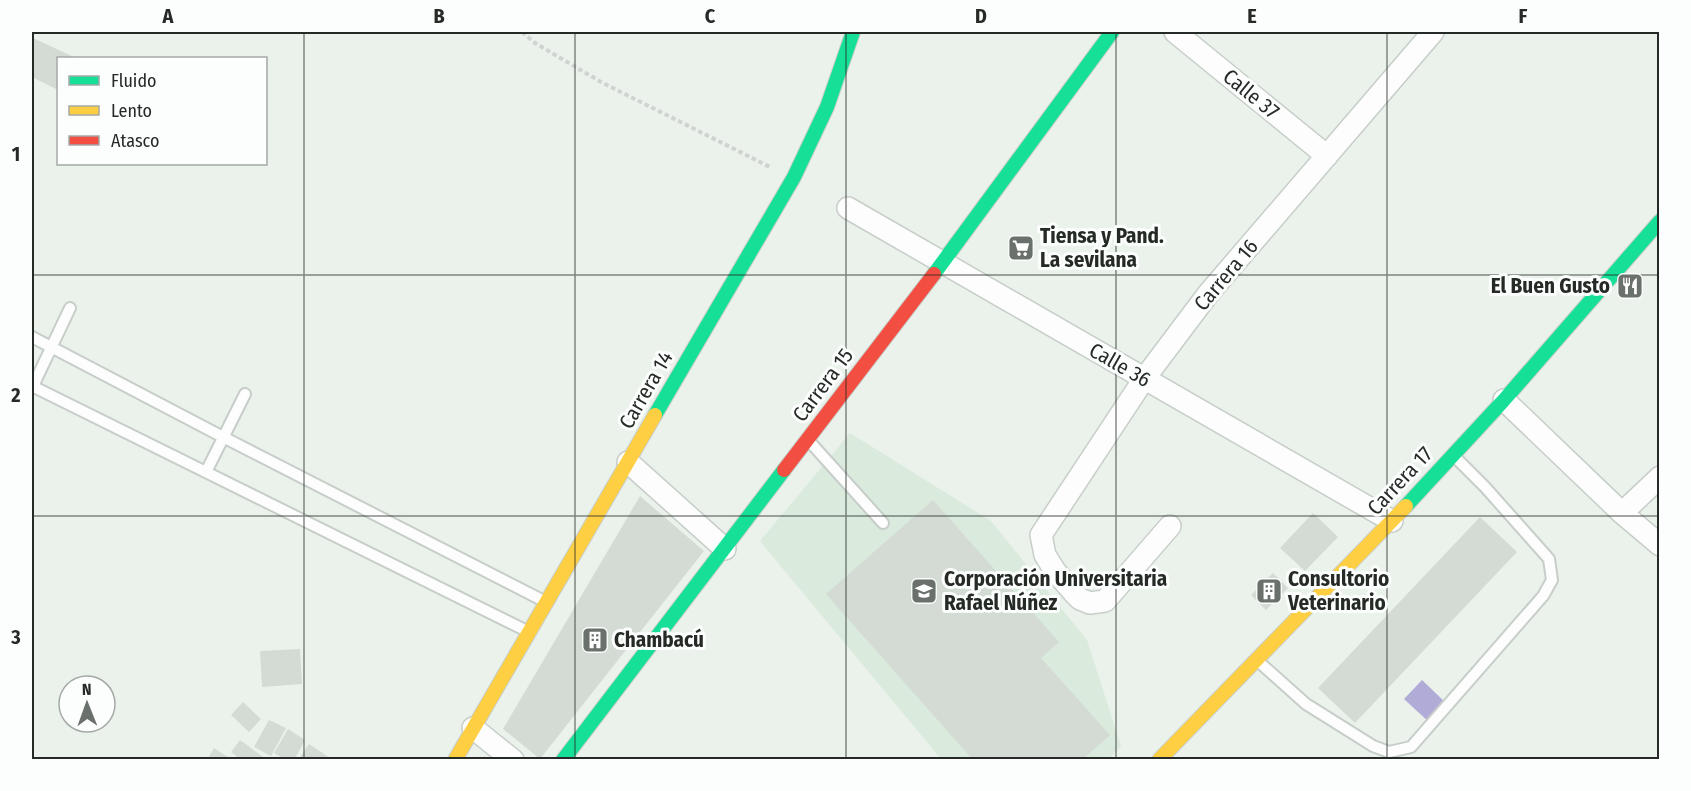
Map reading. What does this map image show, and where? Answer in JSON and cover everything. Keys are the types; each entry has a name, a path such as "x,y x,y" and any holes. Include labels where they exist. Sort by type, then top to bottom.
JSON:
{"main road":[{"name":"Carrera 14","path":"455,759 794,177 827,107 853,32"},
{"name":"Carrera 15","path":"563,759 943,262 1112,32"},
{"name":"Carrera 17","path":"1160,759 1392,521 1504,400 1659,221"}],"street":[{"name":"Calle 37","path":"1175,32 1327,156"},
{"name":"Carrera 16","path":"1170,526 1106,601 1098,603 1080,599 1055,571 1045,555 1041,535 1144,379 1208,294 1433,32"},
{"name":"Calle 36","path":"848,208 1392,521"},
{"path":"1504,400 1622,513 1659,545"},
{"path":"628,462 725,549"},
{"path":"1622,513 1659,477"},
{"path":"473,728 513,759"}],"lane":[{"path":"70,308 32,386 529,632"},
{"path":"32,337 547,602"},
{"path":"206,472 245,394"},
{"path":"808,440 883,523"},
{"path":"1257,660 1306,704 1373,746 1389,752 1411,747 1544,596 1552,580 1550,559 1453,455"}],"path":[{"path":"522,32 535,43 601,82 779,171"}],"shaded area":[{"name":"Corporación Universitaria Rafael Núñez","path":"850,433 991,521 1087,640 1121,746 1109,759 941,759 760,541"},
{"path":"1422,680 1447,704 1430,723 1404,699"}],"building":[{"path":"33,38 74,57 57,57 57,90 32,77"},
{"name":"Chambacú","path":"640,496 704,551 540,759 503,729"},
{"path":"933,500 1059,642 1041,658 1110,735 1082,760 973,760 826,594"},
{"path":"1313,513 1338,537 1305,571 1280,548"},
{"path":"1480,517 1517,552 1355,723 1318,688"},
{"name":"Consultorio Veterinario","path":"1273,573 1288,588 1266,610 1251,595"},
{"path":"300,649 302,684 262,687 260,651"},
{"path":"243,702 261,719 249,732 231,715"},
{"path":"269,720 286,728 271,756 254,747"},
{"path":"288,729 305,740 294,760 286,760 274,753"},
{"path":"240,740 267,760 241,760 231,752"},
{"path":"309,744 333,760 298,760"},
{"path":"214,748 232,760 207,760"}],"traffic: fast":[{"path":"655,415 794,177 827,107 853,32"},
{"path":"934,274 1112,32"},
{"path":"1406,506 1504,400 1660,221"},
{"path":"563,760 784,470"}],"traffic: slow":[{"path":"455,760 655,415"},
{"path":"1159,760 1406,506"}],"traffic: jam":[{"path":"784,470 934,274"}],"place":[{"name":"Tiensa y Pand. La sevilana","path":"1021,248"},
{"name":"El Buen Gusto","path":"1630,286"},
{"name":"Corporación Universitaria Rafael Núñez","path":"924,591"},
{"name":"Consultorio Veterinario","path":"1269,591"},
{"name":"Chambacú","path":"595,640"}]}
